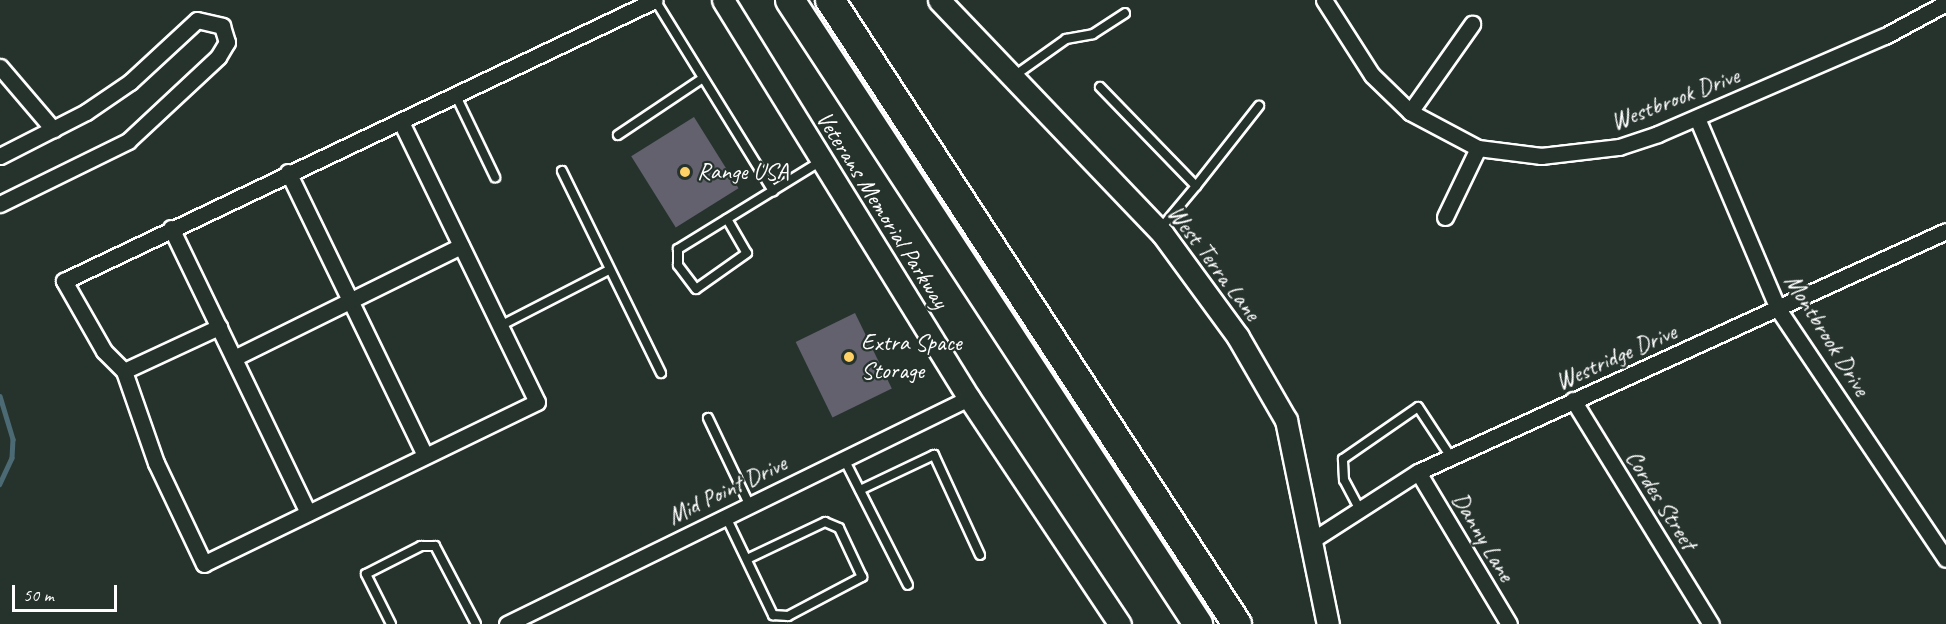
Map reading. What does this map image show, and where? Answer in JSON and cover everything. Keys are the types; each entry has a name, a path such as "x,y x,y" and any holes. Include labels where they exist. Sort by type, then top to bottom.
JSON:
{"highway":[{"path":"790,0 1198,624"},
{"path":"830,0 1237,624"}],"street":[{"path":"401,122 537,402 204,564 156,463 124,371 104,351 64,281 288,172 401,122 457,98 655,0"},
{"name":"Veterans Memorial Parkway","path":"723,0 969,398 1120,624"},
{"name":"West Terra Lane","path":"939,0 1159,230 1238,337 1286,420 1314,539 1328,624"},
{"name":"Westbrook Drive","path":"1324,0 1372,75 1410,112 1478,148 1574,155 1619,147 1697,118 1885,36 1946,3"},
{"path":"0,156 53,129 130,82 196,20 222,26 226,42 218,57 128,141 0,204"},
{"path":"1410,112 1472,24"},
{"path":"0,67 53,129"},
{"name":"Montbrook Drive","path":"1697,118 1778,309 1946,559"},
{"path":"1445,217 1478,148"},
{"path":"288,172 425,456"},
{"path":"171,228 308,513"},
{"name":"Westridge Drive","path":"1314,539 1418,472 1946,231"},
{"path":"234,358 461,246"},
{"path":"124,371 219,327"},
{"name":"Mid Point Drive","path":"507,624 725,515 969,398"},
{"name":"Cordes Street","path":"1573,400 1711,624"},
{"name":"Danny Lane","path":"1418,472 1509,624"}],"lane":[{"path":"655,0 773,191"},
{"path":"1012,77 1066,39 1093,34 1125,13"},
{"path":"618,135 704,78"},
{"path":"1100,87 1196,186"},
{"path":"457,98 495,177"},
{"path":"1159,230 1259,106"},
{"path":"727,219 747,253 696,289 678,265 678,249 727,219 773,191 822,161"},
{"path":"562,171 661,373"},
{"path":"500,326 609,270"},
{"path":"1360,510 1344,480 1343,459 1418,407 1451,457"},
{"path":"708,418 749,504"},
{"path":"860,490 934,455 980,555"},
{"path":"844,459 908,585"},
{"path":"725,515 773,615 788,616 862,577 839,528 825,522 747,559"},
{"path":"391,624 366,574 421,546 435,546 476,624"}],"building":[{"name":"Range USA","path":"694,117 739,188 676,227 631,156"},
{"path":"855,313 892,388 833,417 796,342"}],"waterway":[{"path":"0,396 13,439 12,458 0,484"}],"place":[{"name":"Range USA","path":"685,172"},
{"name":"Extra Space Storage","path":"849,357"}]}
